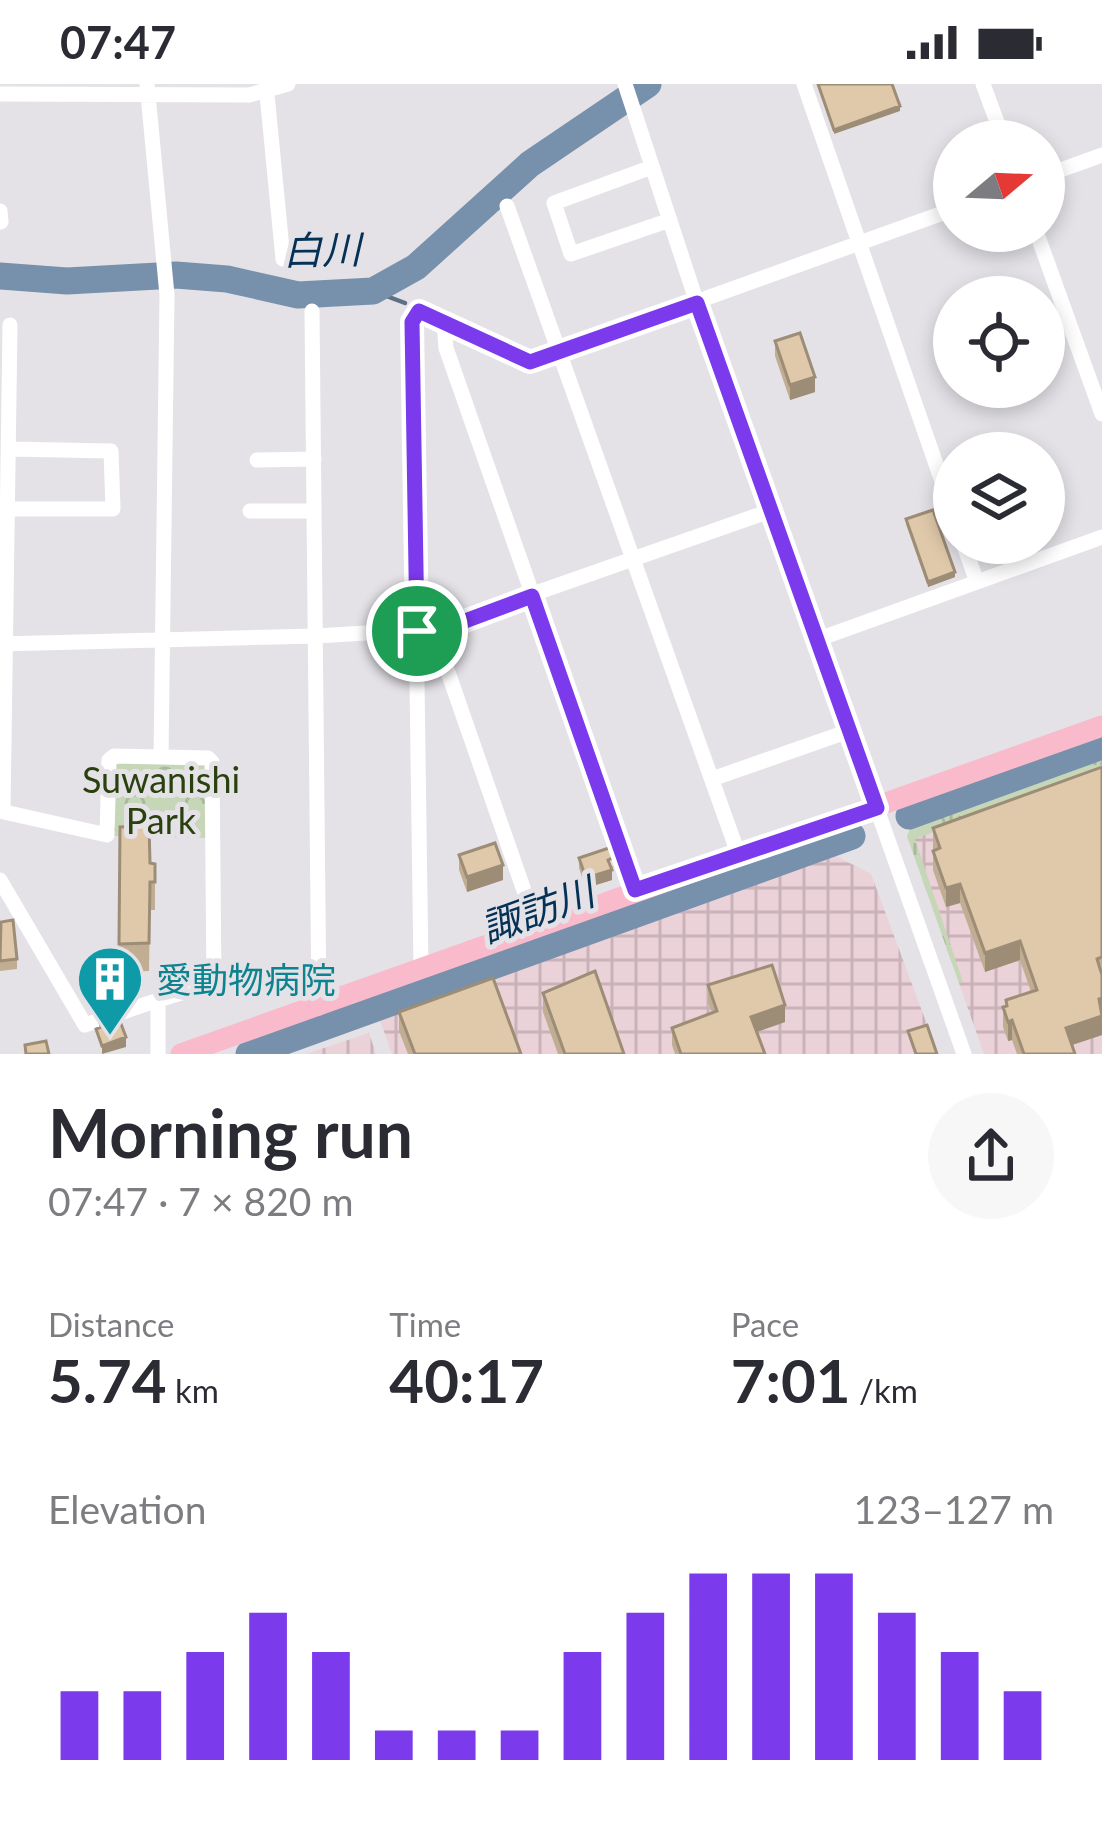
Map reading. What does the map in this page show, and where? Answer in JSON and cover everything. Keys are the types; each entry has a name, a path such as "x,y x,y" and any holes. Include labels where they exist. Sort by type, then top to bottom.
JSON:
{"main road":[{"path":"181,1054 1102,726"}],"street":[{"path":"0,94 148,89 249,95 288,84"},
{"path":"625,84 697,303 964,1054"},
{"path":"804,84 933,434"},
{"path":"983,84 996,120"},
{"path":"266,87 283,260"},
{"path":"148,89 166,290 161,757"},
{"path":"1065,168 1102,155"},
{"path":"652,167 554,203 571,254 670,220"},
{"path":"507,206 739,856"},
{"path":"0,211 1,222"},
{"path":"421,970 425,630 412,322 419,311 530,362 933,217"},
{"path":"1044,252 1102,414"},
{"path":"313,311 319,1008"},
{"path":"444,322 446,348 635,890"},
{"path":"0,880 85,1024 214,983 212,762 208,758 115,756 109,760 107,835 2,811 10,449 7,334"},
{"path":"9,508 113,509 111,451 10,449"},
{"path":"257,460 314,459"},
{"path":"250,511 314,511"},
{"path":"4,644 425,630 770,511"},
{"path":"816,640 1102,537"},
{"path":"971,564 977,582"},
{"path":"425,630 537,928"},
{"path":"712,779 849,731"},
{"path":"158,1000 158,1054"}],"shaded area":[{"path":"1102,765 1102,1054 984,1054 907,836"},
{"path":"836,856 871,874 938,1054 392,1054 380,1020"},
{"path":"369,1033 376,1054 306,1054"}],"green space":[{"path":"1102,751 1102,770 915,839 963,982 959,983 907,836 914,819"},
{"name":"Suwanishi Park","path":"121,761 204,761 209,768 208,838 113,836 114,767"}],"building":[{"path":"818,84 892,84 900,106 834,130"},
{"path":"800,333 815,377 790,385 775,341"},
{"path":"933,510 933,564 952,564 955,572 928,582 906,519"},
{"path":"1102,767 1102,957 1097,959 1102,1016 1066,1028 1075,1054 1024,1054 1003,1007 1006,1000 1037,990 1020,941 985,953 960,884 946,888 933,851 940,848 933,828"},
{"path":"149,826 155,882 150,882 149,943 119,944 120,827"},
{"path":"495,843 503,865 467,877 459,855"},
{"path":"612,847 615,857 608,860 612,870 586,878 579,858"},
{"path":"13,920 17,959 0,961 1,922"},
{"path":"772,965 785,1005 751,1017 765,1054 681,1054 672,1028 717,1011 708,985"},
{"path":"595,971 624,1054 565,1054 543,993"},
{"path":"493,978 521,1054 415,1054 399,1012"},
{"name":"愛動物病院","path":"118,1016 126,1037 102,1046 96,1029"},
{"path":"927,1025 937,1054 916,1054 908,1031"},
{"path":"46,1041 49,1054 26,1054 25,1045"}],"waterway":[{"name":"白川","path":"0,276 67,281 176,275 227,279 298,295 373,291 416,267 530,164 648,84"},
{"path":"373,291 405,303"},
{"name":"諏訪川","path":"909,816 1102,746"},
{"name":"諏訪川","path":"249,1054 852,836"}],"place":[{"name":"愛動物病院","path":"110,1038"}],"route":[{"path":"697,303 877,808 635,890 532,596 465,621 417,631 412,322 419,311 530,362 697,303"}]}
